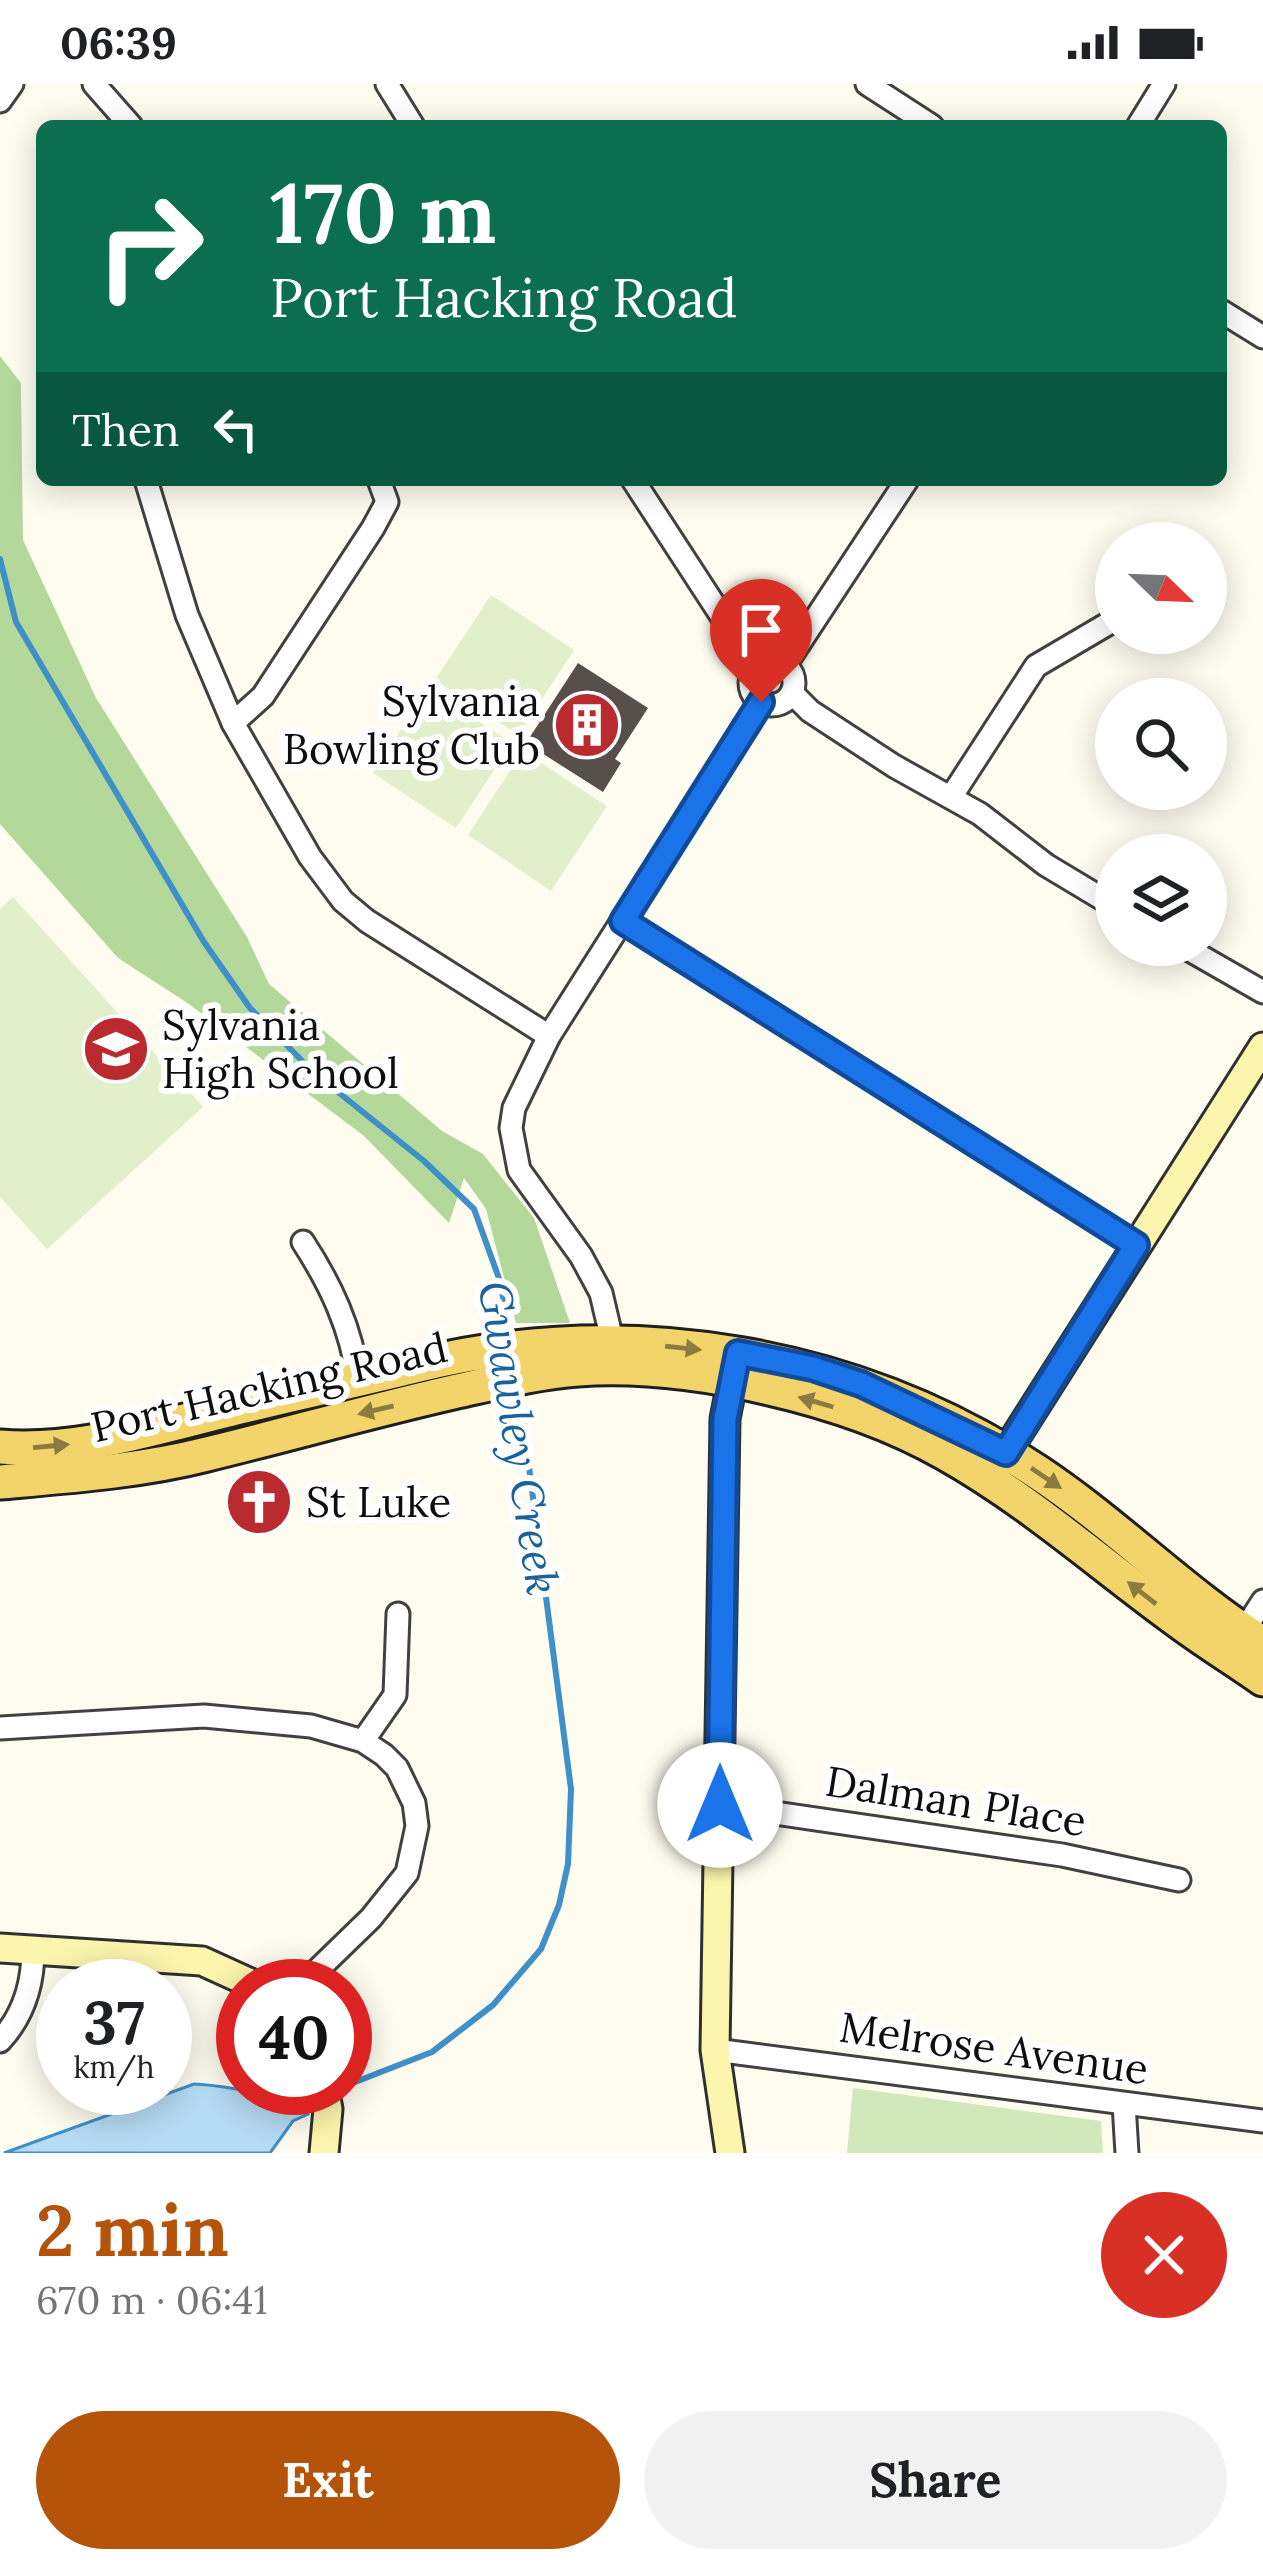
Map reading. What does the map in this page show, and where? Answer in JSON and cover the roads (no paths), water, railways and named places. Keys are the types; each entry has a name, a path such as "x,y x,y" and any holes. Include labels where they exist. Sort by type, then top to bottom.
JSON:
{"main road":[{"name":"Port Hacking Road","path":"0,1447 101,1442 358,1378 486,1368 552,1358 612,1340 735,1367"},
{"name":"Port Hacking Road","path":"552,1358 613,1369 813,1368 861,1384 997,1466 1091,1510 1253,1638"},
{"name":"Port Hacking Road","path":"0,1482 203,1456 486,1368"},
{"name":"Port Hacking Road","path":"997,1466 1071,1537 1173,1617 1263,1678"}],"street":[{"path":"0,101 12,84"},
{"path":"94,84 125,120"},
{"path":"387,84 407,120"},
{"path":"867,84 923,120"},
{"path":"1142,120 1164,84"},
{"path":"1227,315 1263,337"},
{"path":"148,486 187,615 233,723 310,857 343,901 367,921 549,1036"},
{"path":"233,723 263,696 373,528 387,502 382,486"},
{"path":"638,486 756,669"},
{"path":"785,665 903,486"},
{"path":"951,797 1036,666 1095,631"},
{"path":"773,661 785,665 793,675 792,693 778,704 761,702 751,686 756,669 773,661"},
{"path":"792,693 811,711 894,766 980,814 1046,865 1095,894"},
{"path":"612,1340 601,1292 526,1184 514,1154 514,1108 549,1036 761,702"},
{"path":"623,921 1136,1245"},
{"path":"1218,966 1263,992"},
{"path":"997,1466 1263,1047"},
{"path":"303,1242 327,1279 354,1346 358,1378"},
{"path":"730,2153 715,2050 725,1419 735,1367"},
{"path":"1253,1638 1263,1601"},
{"path":"363,1741 395,1695 398,1614"},
{"path":"0,1728 204,1716 311,1726 363,1741 397,1768 414,1803 417,1826 407,1873 390,1898 328,1959"},
{"name":"Dalman Place","path":"720,1805 1063,1855 1179,1880"},
{"path":"0,1948 202,1961 216,1967"},
{"path":"0,2041 26,2002 33,1950"},
{"name":"Melrose Avenue","path":"715,2050 1263,2121"},
{"path":"1124,2104 1127,2153"},
{"path":"324,2153 325,2115"}],"water":[{"path":"192,2085 216,2087 216,2115 306,2115 293,2121 270,2153 4,2153 109,2115 192,2115"}],"waterway":[{"name":"Gwawley Creek","path":"0,559 16,622 204,942 250,1008 313,1072 424,1161 474,1209 501,1284 509,1336"},
{"name":"Gwawley Creek","path":"372,2075 432,2052 493,2005 541,1949 559,1905 568,1864 571,1789 519,1390"}],"place":[{"name":"Sylvania Bowling Club","path":"587,725"},
{"name":"Sylvania High School","path":"116,1049"},
{"name":"St Luke","path":"259,1502"}]}
